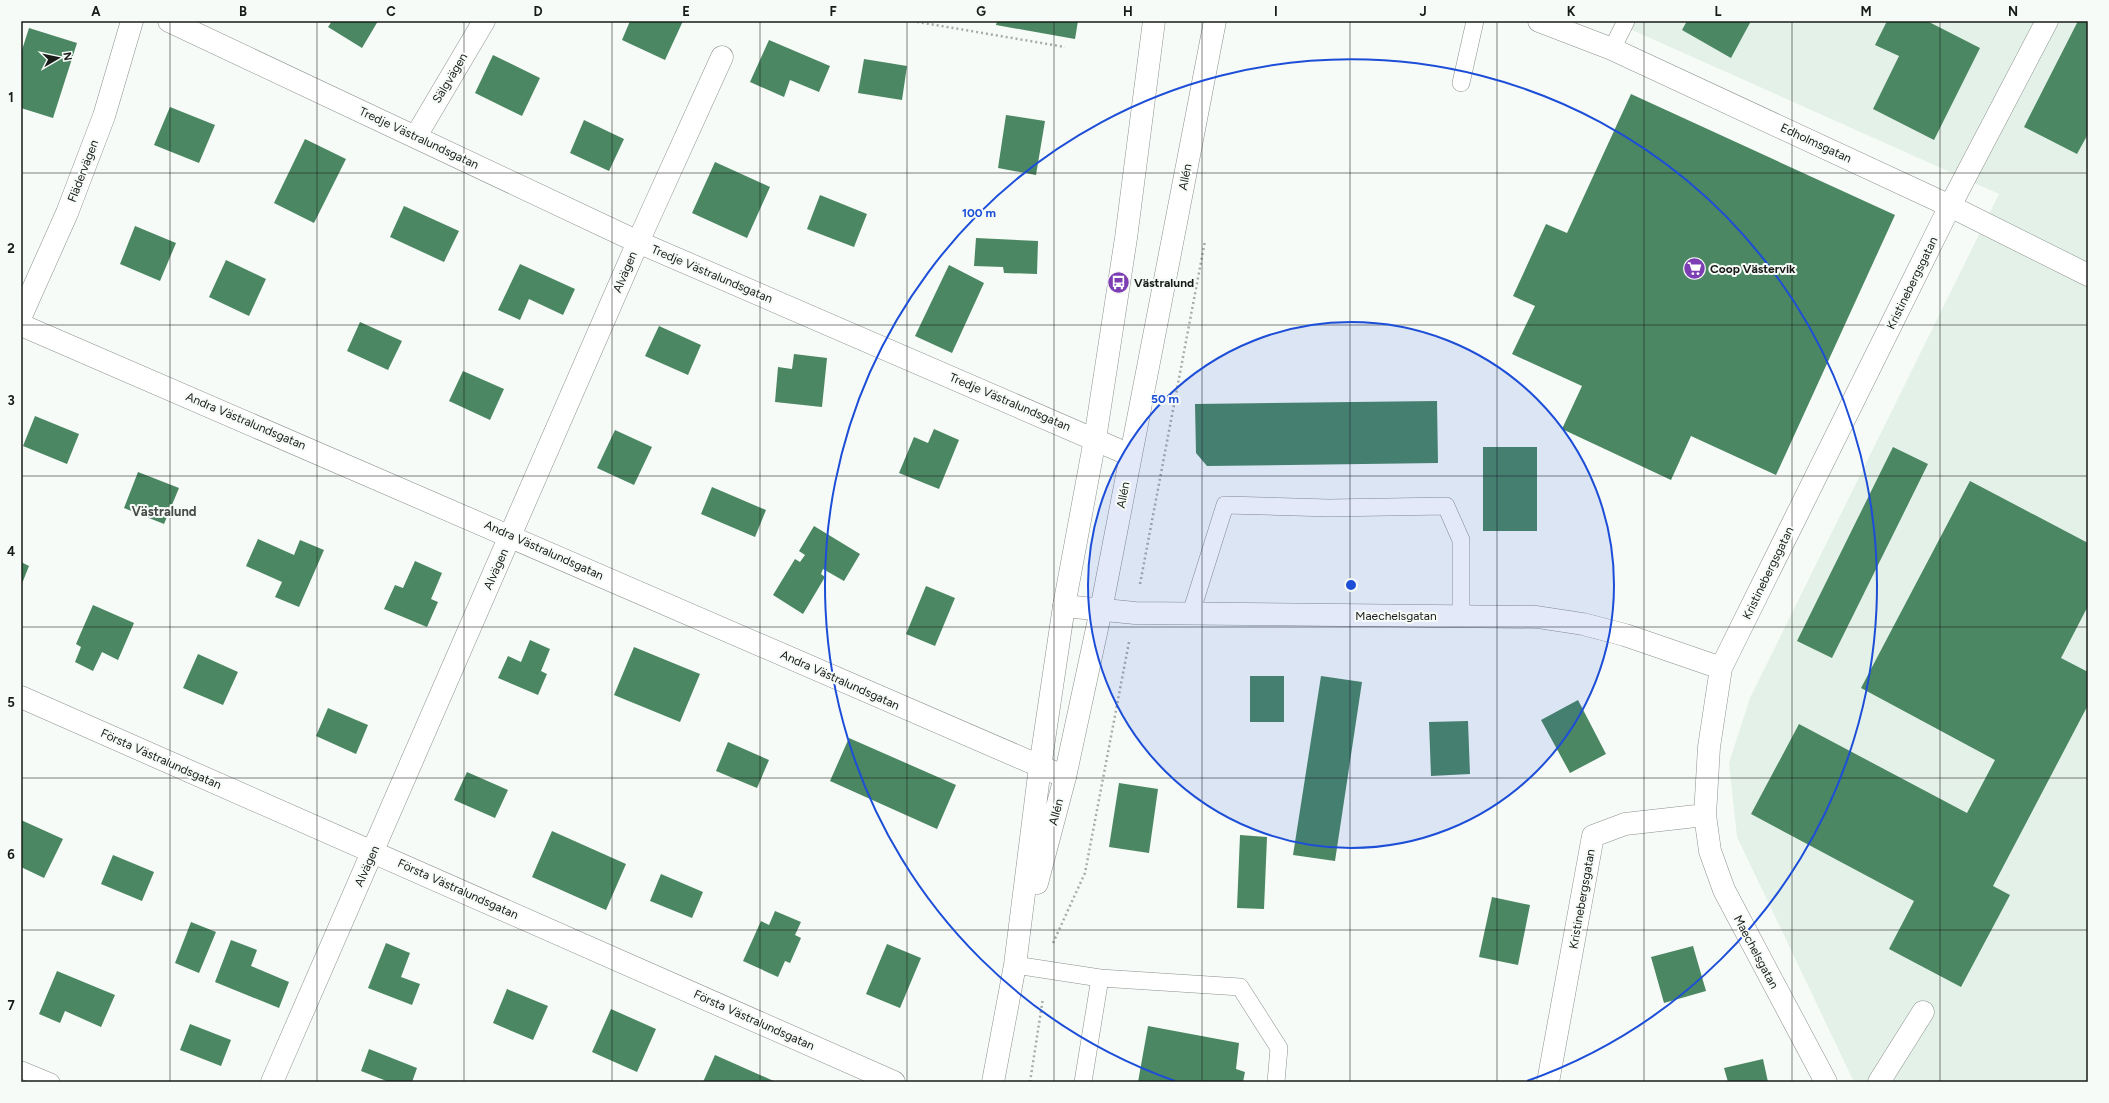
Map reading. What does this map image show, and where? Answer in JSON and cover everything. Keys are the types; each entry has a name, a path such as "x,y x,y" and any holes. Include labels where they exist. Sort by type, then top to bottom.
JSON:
{"street":[{"name":"Flädervägen","path":"21,316 67,213 104,116 132,21"},
{"name":"Tredje Västralundsgatan","path":"169,21 416,136 638,242 1130,455"},
{"name":"Sälgvägen","path":"416,136 484,21"},
{"name":"Allén","path":"993,1082 1015,965 1040,767 1064,606 1095,439 1126,238 1154,21"},
{"name":"Allén","path":"1015,965 1065,777 1101,610 1215,21"},
{"name":"Edholmsgatan","path":"1539,21 1612,49 1950,206 2088,275"},
{"name":"Kristinebergsgatan","path":"1548,1082 1593,836 1625,824 1705,815 1709,747 1721,668 1950,206 2047,21"},
{"name":"Alvägen","path":"272,1082 638,242 722,57"},
{"name":"Andra Västralundsgatan","path":"21,325 511,535 1065,777"},
{"name":"Maechelsgatan","path":"1064,606 1135,613 1537,617 1583,624 1625,635 1721,668"},
{"name":"Första Västralundsgatan","path":"21,698 894,1082"},
{"name":"Maechelsgatan","path":"1705,815 1710,851 1724,890 1826,1082"},
{"path":"1880,1082 1922,1012"}],"lane":[{"path":"1461,83 1475,21"},
{"path":"1612,49 1626,21"},
{"path":"1191,613 1225,505 1329,508 1446,506 1461,540 1461,616"},
{"path":"1015,965 1100,978 1240,987 1279,1048 1276,1082"},
{"path":"1083,1082 1100,978"},
{"path":"22,1070 51,1082"}],"path":[{"path":"912,21 1064,47"}],"shaded area":[{"path":"1612,21 2088,21 2088,1082 1854,1082 1737,837 1729,763 1750,698 1999,194"}],"building":[{"path":"332,21 378,21 362,48 328,27"},
{"path":"630,21 683,21 665,60 622,40"},
{"path":"997,21 1078,21 1075,39 996,25"},
{"path":"1687,21 1751,21 1731,58 1682,30"},
{"path":"1887,21 1927,21 1980,48 1934,140 1873,109 1899,56 1875,45"},
{"path":"2078,21 2088,21 2088,134 2077,154 2024,127"},
{"path":"29,28 77,43 53,118 21,108 21,53"},
{"path":"769,40 830,66 819,92 790,80 784,97 750,82"},
{"path":"493,55 540,78 522,116 475,93"},
{"path":"864,59 907,66 902,100 858,93"},
{"path":"1631,94 1895,215 1776,475 1691,436 1671,480 1562,429 1582,386 1512,354 1535,306 1513,296 1546,224 1567,233"},
{"path":"170,107 215,125 199,163 154,145"},
{"path":"1006,115 1045,121 1036,175 998,168"},
{"path":"584,120 624,139 609,171 570,153"},
{"path":"305,139 346,159 314,223 274,203"},
{"path":"715,162 770,187 747,238 692,213"},
{"path":"820,195 867,214 854,247 807,229"},
{"path":"404,206 459,231 444,262 390,237"},
{"path":"135,226 176,243 160,281 120,264"},
{"path":"976,238 1038,241 1037,274 1004,273 1003,267 974,266"},
{"path":"226,260 266,279 249,316 209,297"},
{"path":"520,264 575,289 563,315 529,299 520,320 498,310"},
{"path":"949,265 984,283 952,353 915,336"},
{"path":"360,322 402,341 388,370 347,351"},
{"path":"659,326 701,345 688,375 645,356"},
{"path":"794,354 827,358 822,407 775,402 778,367 792,369"},
{"path":"463,371 504,389 490,420 449,401"},
{"path":"1437,401 1438,463 1207,466 1196,453 1195,404"},
{"path":"35,416 79,434 67,464 23,446"},
{"path":"934,429 959,440 939,489 899,473 914,437 928,443"},
{"path":"615,430 652,447 634,485 597,468"},
{"path":"1483,447 1537,447 1537,531 1483,531"},
{"path":"1893,447 1928,464 1832,658 1797,641"},
{"path":"138,472 179,488 164,524 124,508"},
{"path":"1970,481 2088,543 2088,606 2061,658 2088,672 2088,705 1993,886 2010,895 1961,987 1889,949 1914,901 1751,814 1799,724 1967,813 1995,760 1861,688"},
{"path":"712,487 766,510 755,537 701,514"},
{"path":"814,526 860,554 844,581 823,569 821,574 825,577 803,614 773,595 795,559 800,562 805,555 799,551"},
{"path":"258,539 294,555 300,540 324,550 299,607 275,597 282,582 246,566"},
{"path":"415,561 442,573 431,599 438,602 427,627 384,609 395,585 403,588"},
{"path":"21,562 29,566 21,586"},
{"path":"926,586 955,598 935,646 906,634"},
{"path":"93,605 134,623 118,660 102,652 93,671 75,662 81,647 76,644"},
{"path":"530,640 550,649 541,671 547,674 538,695 498,678 508,656 521,662"},
{"path":"634,647 700,674 680,722 614,695"},
{"path":"198,654 238,672 223,705 183,688"},
{"path":"1250,676 1284,676 1284,722 1250,722"},
{"path":"1321,676 1362,682 1335,861 1293,855"},
{"path":"1578,700 1606,754 1570,773 1541,720"},
{"path":"328,708 368,725 356,754 316,736"},
{"path":"1468,721 1470,774 1431,776 1429,722"},
{"path":"849,738 956,785 937,829 830,781"},
{"path":"728,742 769,760 757,788 716,771"},
{"path":"467,772 508,790 495,818 454,800"},
{"path":"1119,783 1158,789 1149,853 1109,847"},
{"path":"21,820 63,839 44,878 21,867"},
{"path":"552,831 626,864 606,910 532,877"},
{"path":"1240,835 1267,837 1264,909 1237,908"},
{"path":"113,855 154,872 142,901 101,884"},
{"path":"661,874 703,892 692,918 650,901"},
{"path":"1492,897 1530,905 1518,965 1479,957"},
{"path":"775,911 801,922 795,935 801,938 790,963 785,961 778,977 743,961 761,921 769,925"},
{"path":"191,922 216,932 199,973 175,963"},
{"path":"231,940 257,950 251,966 289,982 279,1008 215,982"},
{"path":"386,943 410,953 401,977 420,984 412,1005 368,988"},
{"path":"887,944 921,958 900,1008 866,994"},
{"path":"1693,946 1706,991 1664,1003 1651,957"},
{"path":"57,971 115,995 101,1027 65,1011 60,1023 39,1014"},
{"path":"507,989 548,1006 533,1040 493,1023"},
{"path":"611,1009 656,1029 637,1072 592,1052"},
{"path":"190,1024 231,1040 221,1066 180,1050"},
{"path":"1148,1026 1239,1043 1236,1069 1245,1072 1243,1082 1138,1082"},
{"path":"369,1049 417,1068 412,1082 389,1082 361,1071"},
{"path":"715,1055 776,1082 703,1082"},
{"path":"1763,1059 1768,1082 1728,1082 1724,1068"}],"place":[{"name":"Coop Västervik","path":"1695,269"},
{"name":"Västralund","path":"1119,283"}],"district":[{"name":"Västralund","path":"164,511"}]}
